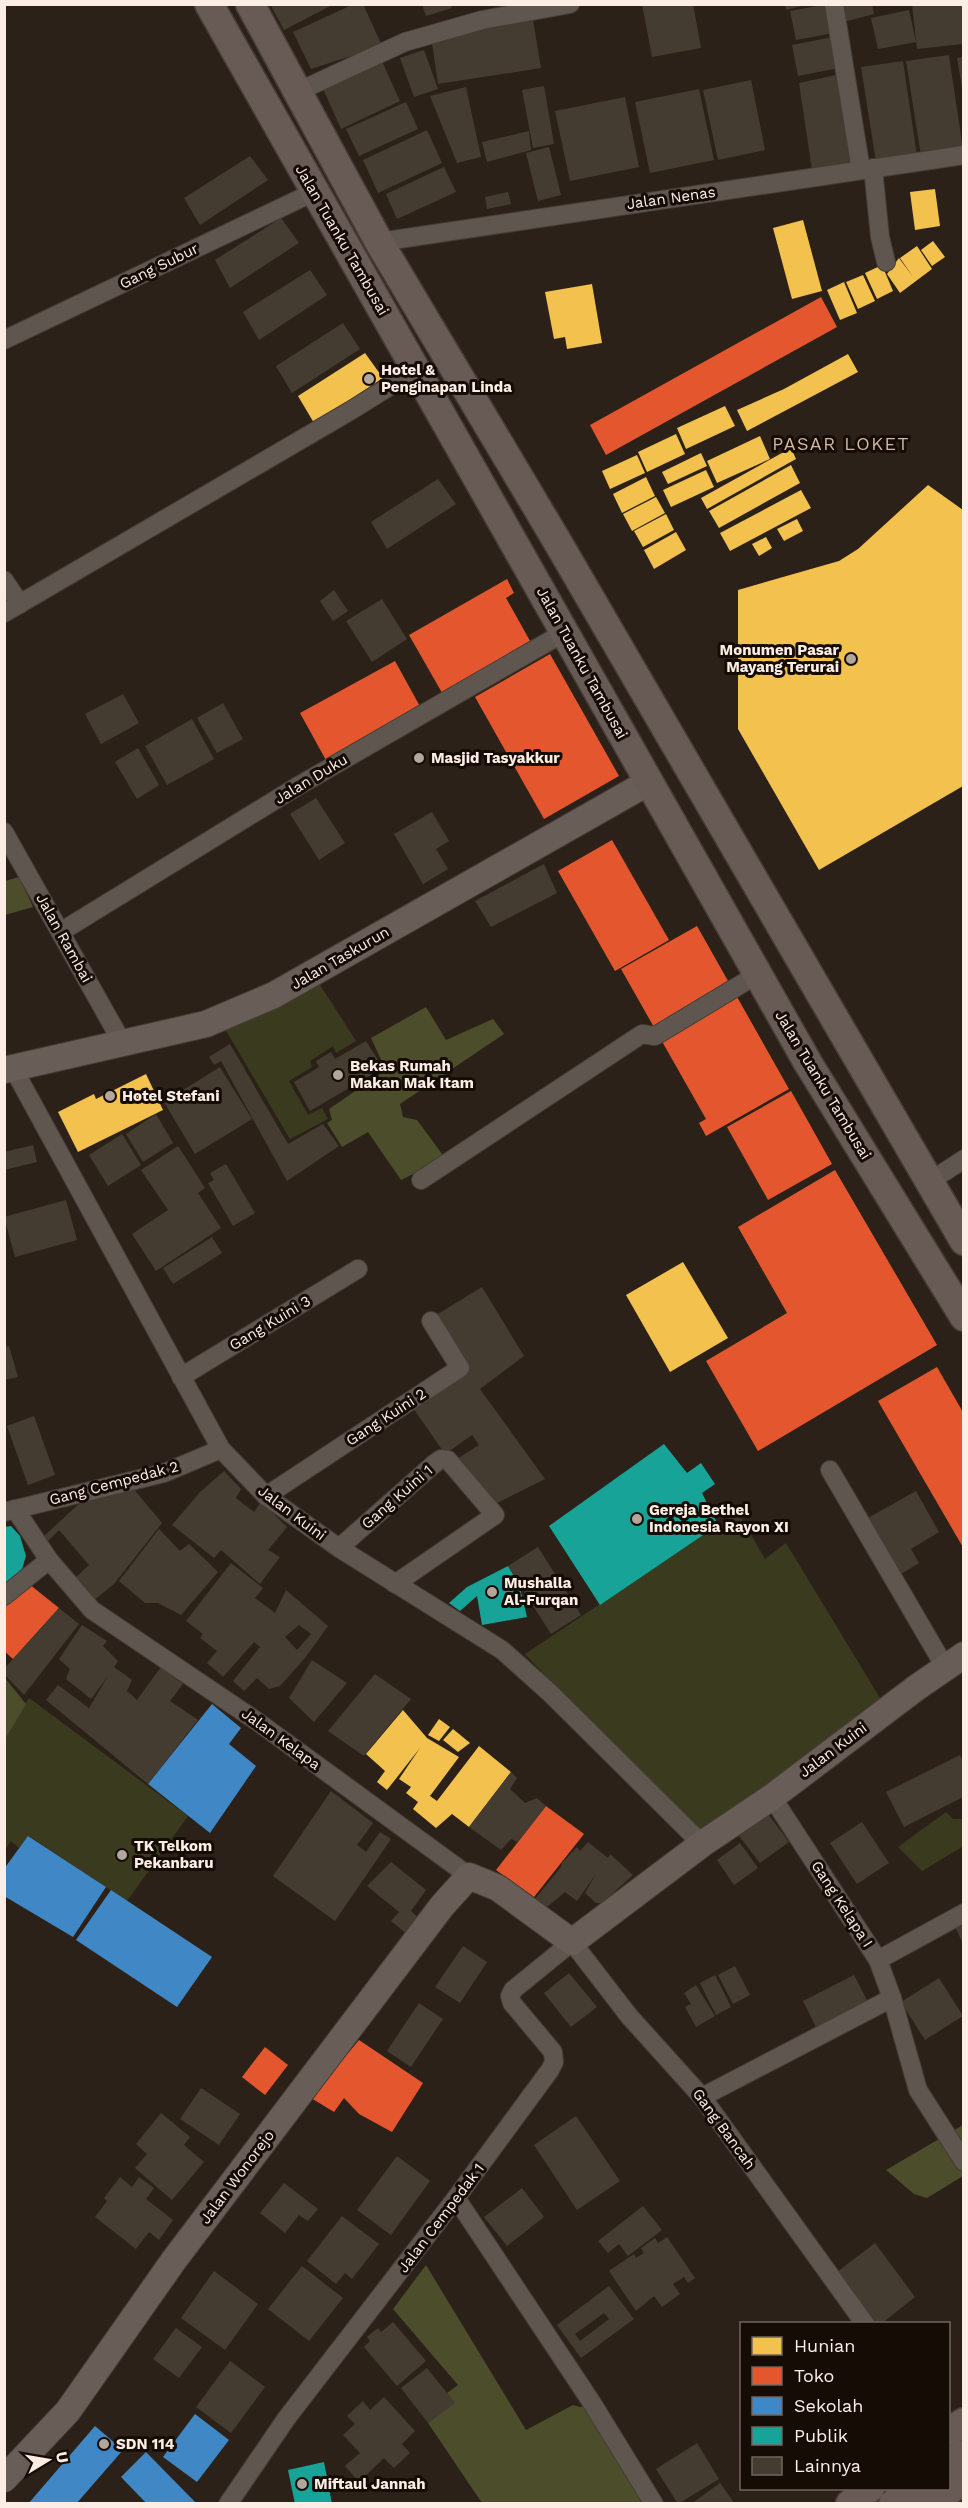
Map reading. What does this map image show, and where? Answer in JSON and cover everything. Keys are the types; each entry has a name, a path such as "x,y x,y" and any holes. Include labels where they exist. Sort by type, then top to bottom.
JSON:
{"main road":[{"name":"Jalan Tuanku Tambusai","path":"209,4 808,1063 963,1317"},
{"name":"Jalan Tuanku Tambusai","path":"250,4 379,242 563,551 963,1241"},
{"path":"950,2431 963,2421"},
{"path":"950,2463 963,2454"},
{"path":"950,2489 963,2480"},
{"path":"850,2504 868,2490"},
{"path":"892,2504 911,2490"},
{"path":"930,2504 949,2490"}],"street":[{"path":"297,92 405,42 478,12 570,4"},
{"path":"834,4 886,262"},
{"name":"Jalan Nenas","path":"379,242 963,155"},
{"name":"Gang Subur","path":"4,340 314,192"},
{"path":"4,580 12,609 416,370"},
{"name":"Jalan Duku","path":"62,931 298,786 565,632"},
{"name":"Jalan Taskurun","path":"9,1069 206,1024 274,995 649,782"},
{"name":"Jalan Rambai","path":"4,832 62,931 123,1044"},
{"path":"421,1180 642,1034 655,1036 758,974"},
{"name":"Jalan Kuini","path":"9,1069 221,1449 266,1496 339,1548 502,1650 550,1693 702,1845"},
{"path":"929,1182 963,1159"},
{"name":"Gang Kuini 3","path":"181,1377 358,1269"},
{"name":"Gang Kuini 2","path":"266,1496 460,1368 431,1321"},
{"name":"Gang Cempedak 2","path":"10,1510 164,1473 221,1449"},
{"name":"Gang Kuini 1","path":"339,1548 434,1464 441,1459 448,1460 495,1515 395,1584"},
{"path":"830,1470 954,1661"},
{"name":"Jalan Kelapa","path":"10,1510 92,1610 258,1722 470,1876 498,1888 572,1942"},
{"path":"4,1596 49,1560"},
{"name":"Jalan Kuini","path":"572,1942 954,1661"},
{"name":"Gang Kelapa I","path":"772,1797 878,1960 963,1913"},
{"name":"Jalan Wonorejo","path":"4,2479 68,2411 174,2260 442,1906 470,1876"},
{"name":"Gang Bancah","path":"572,1942 629,2016 702,2097 865,2322"},
{"name":"Jalan Cempedak 1","path":"228,2504 286,2419 456,2198 550,2070 554,2062 553,2052 512,2003 510,1996 513,1990 572,1942"},
{"path":"878,1960 892,1998 918,2090 963,2162"},
{"path":"702,2097 892,1998"},
{"path":"456,2198 592,2403 654,2504"}],"green space":[{"path":"19,877 33,907 5,915 5,881"},
{"path":"317,980 356,1041 336,1053 333,1046 310,1061 312,1067 289,1081 308,1115 322,1108 328,1119 290,1139 225,1029"},
{"path":"426,1007 446,1040 493,1019 504,1034 400,1104 403,1117 417,1120 445,1158 401,1180 368,1132 342,1147 327,1123 332,1120 329,1109 386,1070 371,1038"},
{"path":"738,1512 765,1559 786,1543 880,1698 766,1788 696,1835 525,1654"},
{"path":"5,1678 26,1704 5,1739"},
{"path":"29,1698 188,1816 127,1901 29,1836 19,1848 11,1841 5,1847 4,1739"},
{"path":"946,1812 953,1819 963,1819 963,1849 962,1847 922,1871 898,1847"},
{"path":"963,2125 963,2176 927,2198 914,2194 886,2170"},
{"path":"426,2265 526,2430 573,2405 580,2407 588,2405 645,2500 640,2504 482,2503 428,2423 454,2403 447,2393 458,2385 393,2309"}],"building: Hunian":[{"path":"935,189 940,226 915,230 910,192"},
{"path":"803,220 822,291 792,299 773,228"},
{"path":"933,241 945,257 932,266 921,250"},
{"path":"917,246 932,269 900,293 887,274 899,258 913,277 900,258"},
{"path":"882,265 893,291 877,299 865,273"},
{"path":"863,275 875,301 858,309 846,282"},
{"path":"844,282 857,313 840,320 827,290"},
{"path":"592,284 602,343 567,349 565,337 554,339 545,292"},
{"path":"365,353 383,378 314,423 298,396"},
{"path":"848,354 858,372 747,431 737,410 784,389"},
{"path":"725,406 735,426 686,449 677,428"},
{"path":"676,434 685,454 647,472 638,452"},
{"path":"760,436 770,459 717,483 707,461"},
{"path":"791,448 796,459 707,509 701,498"},
{"path":"701,453 707,466 668,484 662,472"},
{"path":"637,455 645,473 610,489 602,471"},
{"path":"791,465 800,483 719,528 709,511"},
{"path":"706,470 714,487 671,507 663,490"},
{"path":"646,477 655,496 622,513 613,494"},
{"name":"Monumen Pasar Mayang Terurai","path":"928,485 963,510 963,786 819,870 738,729 738,590 839,561 858,549"},
{"path":"801,490 811,508 730,551 720,533"},
{"path":"656,497 665,513 632,531 623,514"},
{"path":"666,514 674,530 643,547 634,531"},
{"path":"797,519 803,531 784,541 777,529"},
{"path":"676,532 686,550 654,569 644,550"},
{"path":"766,537 772,548 759,556 752,544"},
{"path":"146,1074 163,1110 78,1152 58,1112 94,1094 96,1099"},
{"path":"683,1262 728,1338 670,1372 626,1295"},
{"path":"403,1710 427,1738 459,1757 430,1796 437,1801 479,1746 511,1772 469,1827 452,1814 436,1828 413,1809 418,1802 406,1793 411,1787 399,1779 420,1748 387,1790 377,1782 385,1771 366,1754"},
{"path":"439,1719 450,1727 439,1741 428,1735"},
{"path":"453,1729 470,1743 458,1752 443,1740"}],"building: Toko":[{"path":"821,297 837,327 606,455 590,425"},
{"path":"507,579 514,593 506,598 534,648 445,698 409,635"},
{"path":"550,654 619,776 544,819 475,697"},
{"path":"395,661 422,710 327,762 300,713"},
{"path":"612,840 669,940 615,971 558,871"},
{"path":"697,926 789,1089 706,1136 699,1123 706,1119 621,969"},
{"path":"791,1091 832,1164 768,1200 727,1127"},
{"path":"835,1170 937,1345 758,1451 706,1361 787,1313 738,1227"},
{"path":"937,1367 964,1414 964,1549 878,1401"},
{"path":"29,1584 59,1608 13,1659 4,1651 4,1606"},
{"path":"546,1806 584,1834 534,1897 496,1870"},
{"path":"359,2040 423,2083 392,2132 359,2114 344,2098 334,2112 311,2098"},
{"path":"265,2047 288,2065 265,2095 242,2077"}],"building: Sekolah":[{"path":"212,1704 241,1728 229,1744 256,1766 210,1833 148,1784"},
{"path":"28,1836 106,1887 73,1937 4,1896 4,1869"},
{"path":"111,1890 212,1957 177,2007 76,1940"},
{"path":"195,2414 229,2440 197,2482 163,2457"},
{"path":"95,2426 123,2450 76,2504 28,2504"},
{"path":"146,2452 197,2504 147,2504 121,2477"}],"building: Publik":[{"name":"Gereja Bethel Indonesia Rayon XI","path":"664,1444 687,1473 701,1463 715,1484 702,1493 718,1525 600,1605 549,1526"},
{"path":"11,1526 20,1536 26,1556 22,1569 4,1586 4,1527"},
{"name":"Mushalla Al-Furqan","path":"508,1566 519,1584 527,1617 482,1625 477,1596 460,1611 449,1603 467,1587"},
{"path":"324,2462 332,2504 295,2504 288,2470"}],"building: Lainnya":[{"path":"270,4 334,4 284,30"},
{"path":"354,4 363,4 382,46 311,69 293,32"},
{"path":"422,4 450,4 452,8 426,16"},
{"path":"642,4 693,4 701,48 652,57"},
{"path":"785,4 805,4 805,5 786,10"},
{"path":"828,4 834,33 796,40 790,11"},
{"path":"842,4 872,4 874,14 844,22"},
{"path":"912,4 963,4 963,44 917,49"},
{"path":"909,10 916,42 878,49 871,18"},
{"path":"533,20 541,68 438,84 431,36"},
{"path":"833,37 839,68 798,76 792,45"},
{"path":"424,50 438,89 414,97 400,58"},
{"path":"949,55 963,150 921,156 906,61"},
{"path":"380,57 400,101 341,129 321,84"},
{"path":"963,57 963,88 962,88 957,58"},
{"path":"903,61 917,156 876,162 861,67"},
{"path":"841,74 857,166 812,170 799,83"},
{"path":"751,80 765,150 718,160 703,90"},
{"path":"544,86 554,144 533,148 522,90"},
{"path":"466,87 481,157 457,163 430,96"},
{"path":"699,89 714,160 650,173 635,102"},
{"path":"625,97 639,167 570,181 555,111"},
{"path":"406,102 418,129 359,156 346,129"},
{"path":"427,130 442,163 378,193 363,160"},
{"path":"529,131 531,150 487,162 482,142"},
{"path":"549,147 561,195 538,201 526,153"},
{"path":"250,156 268,180 200,225 184,198"},
{"path":"444,167 456,192 397,219 386,194"},
{"path":"508,192 511,204 487,209 485,197"},
{"path":"281,218 299,243 230,288 215,260"},
{"path":"310,270 327,295 259,340 243,312"},
{"path":"343,323 360,349 292,393 276,366"},
{"path":"438,479 456,504 387,549 371,522"},
{"path":"334,590 348,611 333,621 320,601"},
{"path":"382,599 407,639 372,662 346,621"},
{"path":"123,694 139,723 101,744 85,714"},
{"path":"223,703 243,739 217,753 197,718"},
{"path":"192,719 214,759 167,785 145,746"},
{"path":"138,748 159,785 137,799 115,762"},
{"path":"316,798 345,843 319,860 290,814"},
{"path":"432,812 449,841 436,849 448,869 423,884 394,834"},
{"path":"544,864 557,893 491,927 475,901"},
{"name":"Bekas Rumah Makan Mak Itam","path":"366,1041 383,1068 310,1111 294,1082 319,1067 316,1061 331,1052 335,1059"},
{"path":"230,1044 288,1144 323,1124 339,1146 287,1181 221,1061 214,1065 209,1057"},
{"path":"220,1067 252,1119 195,1154 164,1102"},
{"path":"156,1114 173,1143 143,1162 126,1134"},
{"path":"122,1134 141,1165 108,1186 89,1155"},
{"path":"33,1145 37,1162 4,1170 4,1152"},
{"path":"178,1146 205,1188 198,1193 221,1228 156,1271 132,1234 168,1210 141,1170"},
{"path":"226,1164 255,1213 233,1226 208,1183 214,1180 210,1173"},
{"path":"66,1200 77,1240 15,1257 4,1217"},
{"path":"212,1237 222,1253 173,1284 163,1268"},
{"path":"482,1287 524,1356 480,1389 545,1479 493,1505 457,1459 479,1445 472,1435 445,1454 413,1408 467,1373 433,1317"},
{"path":"9,1346 18,1377 4,1380 4,1347"},
{"path":"34,1416 55,1475 28,1485 7,1426"},
{"path":"224,1471 241,1489 236,1498 254,1512 261,1502 287,1527 268,1550 280,1557 260,1584 221,1550 214,1558 172,1525 200,1492"},
{"path":"132,1487 162,1523 114,1584 93,1601 74,1579 89,1565 59,1530 47,1542 43,1537 81,1502"},
{"path":"916,1491 939,1532 911,1549 919,1563 901,1574 868,1518"},
{"path":"159,1529 180,1551 189,1544 218,1572 181,1615 158,1603 145,1603 119,1581"},
{"path":"538,1547 581,1615 551,1634 508,1566"},
{"path":"231,1563 263,1588 255,1598 275,1613 286,1590 328,1626 305,1658 280,1686 269,1689 257,1678 244,1691 233,1681 260,1647 254,1642 223,1677 207,1663 217,1651 200,1638 203,1634 186,1621","holes":["299,1625 311,1634 297,1650 285,1637"]},
{"path":"59,1608 79,1624 24,1695 4,1674 4,1669"},
{"path":"82,1625 107,1641 103,1646 118,1661 114,1667 132,1680 127,1691 137,1700 161,1667 183,1684 170,1701 198,1720 148,1784 46,1700 58,1685 89,1708 108,1676 91,1699 66,1679 70,1669 59,1659"},
{"path":"312,1660 347,1683 314,1722 289,1698"},
{"path":"375,1674 411,1699 364,1756 328,1731"},
{"path":"960,1755 963,1761 963,1797 904,1827 886,1792"},
{"path":"511,1772 517,1778 510,1789 525,1803 537,1798 546,1806 518,1842 511,1839 501,1850 469,1827"},
{"path":"331,1791 373,1823 357,1845 366,1852 380,1832 391,1839 335,1921 273,1876"},
{"path":"768,1814 789,1842 760,1863 739,1836"},
{"path":"862,1822 889,1863 857,1884 830,1843"},
{"path":"588,1842 608,1858 610,1854 633,1875 602,1903 596,1903 585,1893 596,1874 577,1901 565,1892 546,1908 535,1899 562,1863 577,1847 580,1851"},
{"path":"740,1843 758,1868 734,1885 717,1860"},
{"path":"391,1862 426,1890 411,1911 422,1921 408,1935 391,1921 399,1912 367,1886"},
{"path":"963,1917 963,1944 953,1922"},
{"path":"463,1946 487,1962 460,2003 435,1987"},
{"path":"735,1966 750,1995 733,2004 718,1975"},
{"path":"569,1973 597,2007 571,2027 544,1993"},
{"path":"715,1975 731,2007 716,2015 700,1983"},
{"path":"854,1975 870,2006 818,2031 803,2001"},
{"path":"939,1978 963,2016 925,2040 901,2002"},
{"path":"696,1985 715,2016 696,2027 685,2007 691,2004 684,1993"},
{"path":"419,2003 443,2019 411,2067 387,2051"},
{"path":"201,2088 240,2114 219,2145 180,2119"},
{"path":"161,2113 190,2137 184,2145 204,2162 172,2200 135,2168 147,2154 136,2144"},
{"path":"576,2116 620,2181 577,2210 534,2145"},
{"path":"397,2156 430,2181 391,2235 357,2210"},
{"path":"120,2177 132,2187 139,2177 154,2188 146,2199 173,2220 159,2240 149,2232 136,2249 95,2217 107,2201 104,2198"},
{"path":"284,2183 318,2209 308,2221 299,2215 285,2233 260,2213"},
{"path":"522,2188 544,2217 507,2246 484,2217"},
{"path":"643,2206 662,2230 628,2256 619,2244 608,2253 598,2241"},
{"path":"342,2216 379,2244 352,2279 345,2273 336,2284 307,2261"},
{"path":"667,2237 695,2278 688,2283 684,2277 673,2284 680,2294 662,2307 654,2296 636,2311 609,2271 634,2254 636,2258 644,2253 641,2248 655,2238 658,2243"},
{"path":"875,2243 915,2297 884,2322 868,2322 833,2275"},
{"path":"302,2266 343,2298 309,2341 268,2309"},
{"path":"214,2271 258,2304 225,2350 181,2318"},
{"path":"609,2286 634,2319 581,2358 557,2325","holes":["604,2313 609,2319 580,2341 575,2334"]},
{"path":"393,2322 426,2361 397,2386 364,2347 370,2341 367,2337 378,2328 381,2332"},
{"path":"176,2328 202,2347 179,2378 153,2359"},
{"path":"230,2361 265,2387 231,2433 196,2407"},
{"path":"427,2368 455,2403 428,2423 401,2388"},
{"path":"384,2397 415,2431 402,2444 410,2453 394,2468 384,2458 359,2482 345,2466 360,2453 343,2435 355,2424 347,2416 363,2401 370,2410"},
{"path":"697,2443 719,2479 678,2504 656,2469"},
{"path":"720,2483 735,2504 691,2504"}],"place":[{"name":"Hotel & Penginapan Linda","path":"369,379"},
{"name":"Monumen Pasar Mayang Terurai","path":"851,659"},
{"name":"Masjid Tasyakkur","path":"419,758"},
{"name":"Bekas Rumah Makan Mak Itam","path":"338,1075"},
{"name":"Hotel Stefani","path":"110,1096"},
{"name":"Gereja Bethel Indonesia Rayon XI","path":"637,1519"},
{"name":"Mushalla Al-Furqan","path":"492,1592"},
{"name":"TK Telkom Pekanbaru","path":"122,1855"},
{"name":"SDN 114","path":"104,2444"},
{"name":"Miftaul Jannah","path":"302,2484"}],"district":[{"name":"PASAR LOKET","path":"841,443"}]}
